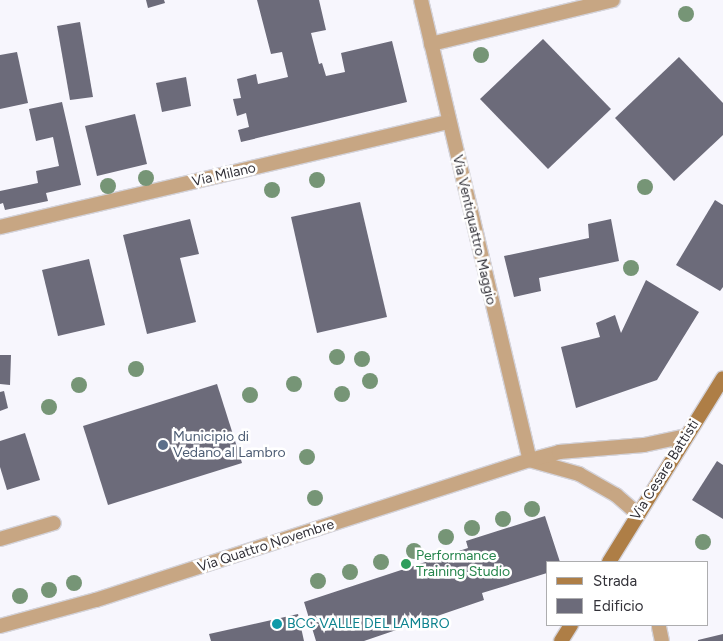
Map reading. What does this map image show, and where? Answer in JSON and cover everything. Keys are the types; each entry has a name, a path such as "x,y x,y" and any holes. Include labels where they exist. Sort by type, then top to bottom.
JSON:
{"main road":[{"name":"Via Cesare Battisti","path":"610,561 723,378"},
{"path":"561,641 570,626"}],"street":[{"name":"Via Ventiquattro Maggio","path":"421,0 448,122 530,460"},
{"path":"432,44 613,0"},
{"name":"Via Milano","path":"0,227 448,122"},
{"name":"Via Quattro Novembre","path":"0,626 96,600 530,460 559,452 644,445 686,436"},
{"path":"530,460 578,474 616,495 638,514"},
{"path":"0,539 54,523"}],"building":[{"path":"146,0 164,0 165,3 148,8"},
{"path":"257,0 319,0 326,30 311,33 319,64 322,63 326,76 345,72 341,53 392,41 407,102 241,142 238,130 249,127 246,113 237,116 233,99 241,98 237,79 256,74 258,84 288,77 282,52 271,54"},
{"path":"80,22 93,97 70,100 57,26"},
{"path":"543,39 611,109 548,169 480,99"},
{"path":"17,52 28,103 0,109 0,55"},
{"path":"679,57 723,103 723,135 674,181 615,118"},
{"path":"186,77 191,106 162,112 156,83"},
{"path":"62,102 81,185 46,193 48,201 5,210 3,203 0,204 0,191 38,183 36,171 59,166 53,137 36,141 29,109"},
{"path":"135,114 147,164 97,176 85,126"},
{"path":"715,200 723,205 723,287 720,291 676,265"},
{"path":"360,202 387,317 317,333 291,217"},
{"path":"190,219 199,254 180,258 196,322 147,334 123,235"},
{"path":"611,219 619,261 539,278 541,291 514,297 504,256 589,238 588,224"},
{"path":"89,259 105,325 58,336 42,270"},
{"path":"646,280 699,312 657,380 576,408 561,347 600,337 596,323 615,315 621,333"},
{"path":"0,355 11,355 10,385 0,384"},
{"name":"Municipio di Vedano al Lambro","path":"217,384 242,463 108,505 83,426"},
{"path":"4,391 8,408 0,411 0,392"},
{"path":"25,433 40,480 7,490 0,467 0,441"},
{"path":"717,461 723,465 723,519 692,500"},
{"path":"545,516 560,561 546,561 546,573 482,593 484,600 364,641 316,641 304,602 468,548 466,541"},
{"name":"BCC VALLE DEL LAMBRO","path":"298,614 304,641 211,641 209,634"},
{"path":"723,634 723,641 698,641 698,640"}],"place":[{"name":"Municipio di Vedano al Lambro","path":"163,445"},
{"name":"Performance Training Studio","path":"406,564"},
{"name":"BCC VALLE DEL LAMBRO","path":"277,624"}]}
